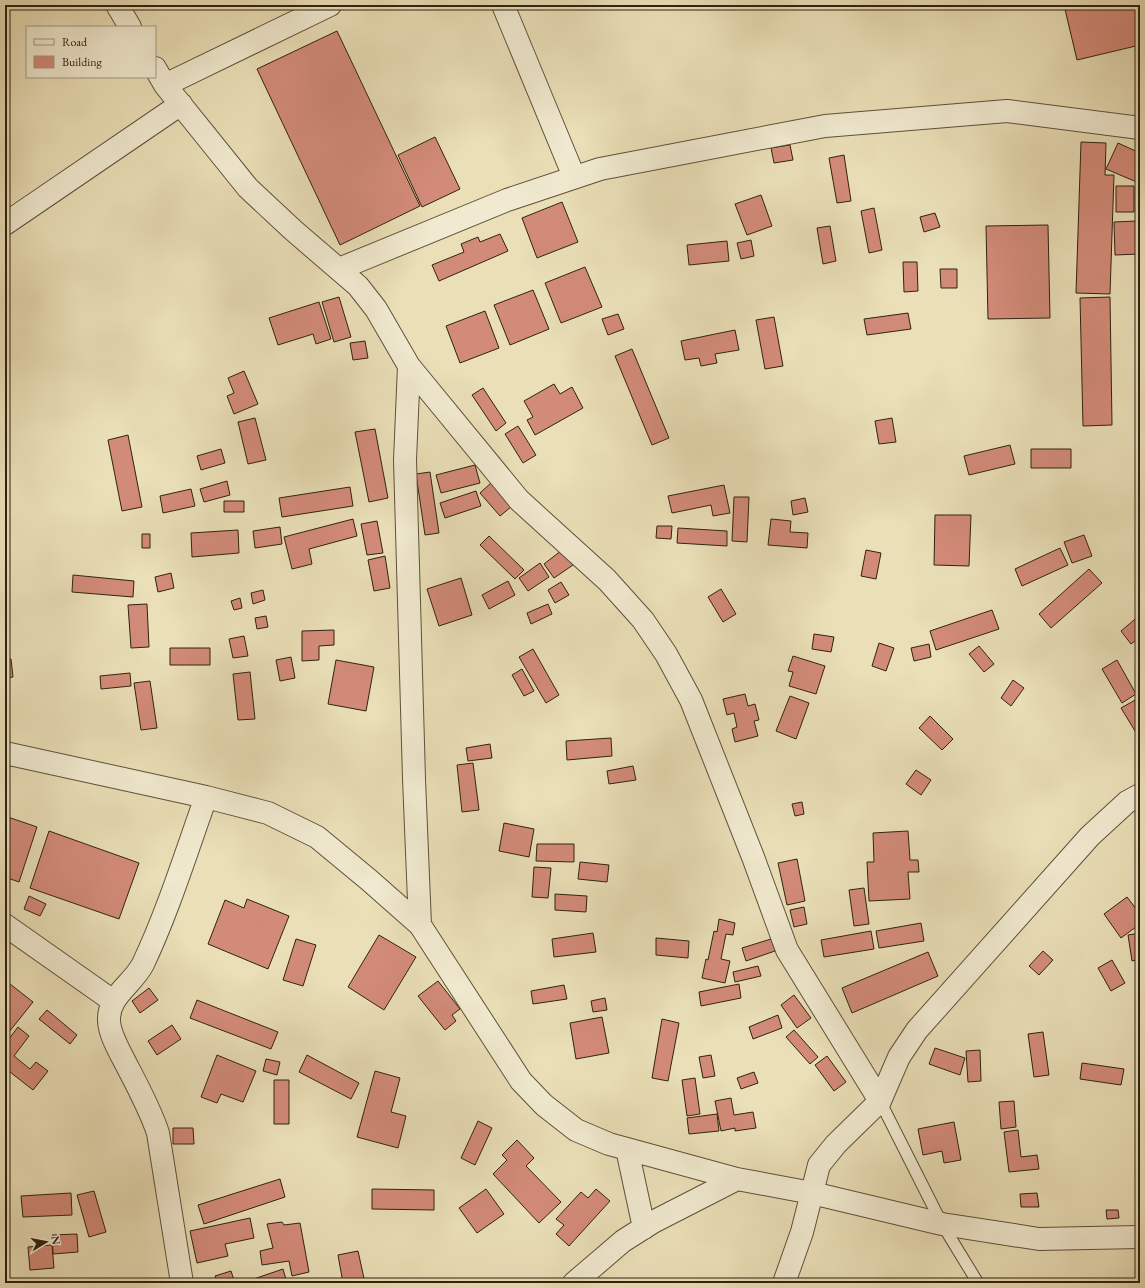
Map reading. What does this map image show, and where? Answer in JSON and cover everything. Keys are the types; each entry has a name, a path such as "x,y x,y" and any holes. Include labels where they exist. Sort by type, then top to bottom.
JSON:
{"street":[{"path":"117,5 129,26"},
{"path":"330,5 160,76 248,188 293,230 358,286 376,308 409,366 519,500 607,580 643,620 666,654 691,700 753,857 787,950 880,1101"},
{"path":"503,5 570,167"},
{"path":"5,224 181,104"},
{"path":"339,269 507,200 600,169 825,126 1007,111 1140,128"},
{"path":"409,366 405,460 420,925"},
{"path":"5,753 206,797 268,813 317,837 420,925 522,1081 544,1105 576,1130 609,1144 737,1179 812,1193 942,1224 1039,1239 1140,1237"},
{"path":"784,1283 802,1232 819,1165 836,1144 880,1101 899,1056 917,1030 1090,836 1127,802 1140,794"},
{"path":"182,1283 158,1133 152,1114 113,1039 109,1020 113,1001 142,966 157,933 206,797"},
{"path":"5,925 113,1001"},
{"path":"627,1149 644,1228"},
{"path":"574,1283 623,1241 644,1228 737,1179"}],"lane":[{"path":"880,1101 942,1224 978,1283"}],"building":[{"path":"1064,5 1140,5 1140,45 1077,60"},
{"path":"337,31 420,206 340,245 257,69"},
{"path":"435,137 460,189 422,207 398,155"},
{"path":"1081,142 1106,143 1105,175 1114,175 1110,294 1076,293"},
{"path":"1118,143 1140,153 1139,183 1106,169"},
{"path":"790,145 793,160 774,163 771,148"},
{"path":"844,155 851,201 837,203 829,158"},
{"path":"1116,186 1134,186 1134,212 1116,212"},
{"path":"1140,191 1140,200 1136,199"},
{"path":"761,195 772,226 747,235 735,204"},
{"path":"562,202 578,242 537,258 522,218"},
{"path":"874,208 882,250 869,253 861,211"},
{"path":"935,213 940,227 924,232 920,217"},
{"path":"1137,221 1139,254 1115,255 1114,222"},
{"path":"1048,225 1050,318 988,319 986,226"},
{"path":"830,226 836,261 823,264 817,228"},
{"path":"500,234 508,251 439,281 432,265 464,252 461,244 478,237 480,242"},
{"path":"751,240 754,256 741,259 737,243"},
{"path":"727,241 729,261 689,265 687,245"},
{"path":"903,262 917,262 918,291 904,292"},
{"path":"585,267 602,307 561,323 545,283"},
{"path":"940,269 957,269 957,288 941,288"},
{"path":"533,290 549,329 510,345 494,305"},
{"path":"339,297 351,337 334,342 322,302"},
{"path":"1110,297 1112,425 1083,426 1080,298"},
{"path":"319,302 331,339 316,344 313,334 278,345 269,318"},
{"path":"485,311 499,348 460,363 446,326"},
{"path":"908,313 911,329 867,335 864,319"},
{"path":"618,314 624,329 608,335 602,319"},
{"path":"774,317 783,366 765,369 756,320"},
{"path":"735,330 739,350 715,354 717,363 701,366 699,358 685,360 681,341"},
{"path":"1140,334 1140,354 1136,353"},
{"path":"365,341 368,358 353,360 350,343"},
{"path":"632,349 669,438 652,445 615,356"},
{"path":"244,371 258,404 234,414 227,396 234,393 228,378"},
{"path":"554,384 560,394 572,387 583,408 535,435 527,420 533,417 524,401"},
{"path":"483,388 506,423 496,431 472,395"},
{"path":"255,418 266,460 248,464 238,422"},
{"path":"892,418 896,442 879,444 875,421"},
{"path":"518,426 536,455 523,463 505,434"},
{"path":"375,429 388,498 369,502 355,432"},
{"path":"128,435 142,507 122,511 108,440"},
{"path":"1010,445 1015,464 969,475 964,456"},
{"path":"221,449 225,463 201,470 197,456"},
{"path":"1031,449 1071,449 1071,468 1031,468"},
{"path":"475,465 480,483 441,493 436,475"},
{"path":"430,472 439,533 425,535 416,474"},
{"path":"227,481 230,495 204,502 200,489"},
{"path":"491,483 511,507 500,516 480,493"},
{"path":"724,485 730,513 713,516 711,505 672,513 668,496"},
{"path":"350,487 353,506 282,517 279,498"},
{"path":"191,489 195,506 163,513 160,496"},
{"path":"476,491 481,506 445,518 440,503"},
{"path":"734,497 749,497 747,542 732,541"},
{"path":"805,498 808,512 793,515 791,501"},
{"path":"224,501 244,501 244,512 224,512"},
{"path":"935,515 971,515 969,566 934,565"},
{"path":"353,519 357,536 309,549 312,564 292,569 284,537"},
{"path":"771,519 791,521 790,532 808,533 807,548 768,545"},
{"path":"377,521 383,553 367,555 361,524"},
{"path":"657,526 672,526 671,539 656,538"},
{"path":"280,527 282,544 255,548 253,531"},
{"path":"678,528 727,531 727,546 677,543"},
{"path":"238,530 239,553 192,557 191,533"},
{"path":"142,534 150,534 150,548 142,548"},
{"path":"1084,535 1092,556 1072,563 1064,542"},
{"path":"489,536 524,570 515,579 480,545"},
{"path":"1060,548 1068,565 1022,586 1015,569"},
{"path":"562,550 573,565 554,578 544,564"},
{"path":"866,550 881,553 876,579 861,576"},
{"path":"385,556 390,588 374,591 368,560"},
{"path":"540,563 549,577 528,591 519,578"},
{"path":"1089,569 1102,583 1051,628 1039,614"},
{"path":"171,573 174,588 158,592 155,577"},
{"path":"73,575 134,581 133,597 72,592"},
{"path":"461,578 472,615 439,626 427,589"},
{"path":"508,581 515,595 489,609 482,595"},
{"path":"561,582 569,595 555,603 548,590"},
{"path":"721,589 736,614 723,622 708,597"},
{"path":"263,590 265,600 253,604 251,593"},
{"path":"240,598 242,608 234,610 231,601"},
{"path":"147,604 149,647 131,648 128,605"},
{"path":"548,604 552,614 531,624 527,613"},
{"path":"992,610 999,629 936,650 930,631"},
{"path":"1140,615 1140,637 1131,644 1121,631"},
{"path":"266,616 268,627 257,629 255,618"},
{"path":"334,630 334,645 319,646 319,660 302,661 302,631"},
{"path":"814,634 834,637 831,652 812,649"},
{"path":"244,636 248,656 233,658 229,639"},
{"path":"879,643 894,648 886,671 872,666"},
{"path":"929,644 931,657 914,661 911,648"},
{"path":"979,646 994,664 984,672 969,654"},
{"path":"170,648 210,648 210,665 170,665"},
{"path":"533,649 559,695 546,703 519,657"},
{"path":"793,656 825,666 816,694 789,686 793,672 788,671"},
{"path":"291,657 295,678 280,681 276,660"},
{"path":"11,659 13,677 5,678 5,660"},
{"path":"336,660 374,667 366,711 328,704"},
{"path":"1117,660 1136,694 1122,703 1102,669"},
{"path":"522,669 534,691 524,696 512,675"},
{"path":"250,672 255,719 238,720 233,674"},
{"path":"130,673 131,686 101,689 100,676"},
{"path":"1013,680 1024,688 1011,706 1001,698"},
{"path":"150,681 157,728 141,730 134,683"},
{"path":"745,694 748,706 755,704 759,720 754,721 758,736 735,742 732,729 737,727 734,713 727,715 723,699"},
{"path":"790,696 809,703 796,739 776,731"},
{"path":"1137,699 1140,704 1140,739 1121,708"},
{"path":"930,716 953,739 942,750 919,728"},
{"path":"611,738 612,756 567,760 566,741"},
{"path":"490,744 492,758 468,761 466,748"},
{"path":"473,763 479,810 462,812 457,765"},
{"path":"633,766 636,780 609,784 607,771"},
{"path":"916,770 931,780 921,795 906,784"},
{"path":"802,802 804,814 795,816 792,804"},
{"path":"8,817 37,827 19,882 5,877 5,828"},
{"path":"504,823 534,829 529,857 499,851"},
{"path":"49,831 139,863 119,919 30,888"},
{"path":"908,831 910,860 918,860 919,872 908,872 910,899 869,901 867,862 874,862 873,833"},
{"path":"537,844 574,844 574,862 536,861"},
{"path":"797,859 805,901 787,905 778,863"},
{"path":"580,862 609,865 607,882 578,879"},
{"path":"534,867 551,868 548,898 532,897"},
{"path":"864,888 869,924 854,926 849,890"},
{"path":"555,894 587,896 586,912 555,910"},
{"path":"29,896 46,904 40,916 24,909"},
{"path":"1127,897 1140,914 1140,924 1121,938 1104,914"},
{"path":"247,899 289,916 268,969 208,944 225,900 244,908"},
{"path":"804,907 807,924 794,927 790,910"},
{"path":"719,919 735,923 733,935 726,934 721,959 730,961 725,983 702,978 706,959 708,960 714,931 717,932"},
{"path":"921,923 924,941 879,948 876,931"},
{"path":"871,931 874,949 824,957 821,940"},
{"path":"593,933 596,952 554,957 552,939"},
{"path":"1140,933 1140,959 1132,961 1128,935"},
{"path":"379,935 416,957 384,1010 348,987"},
{"path":"656,938 689,941 688,958 656,955"},
{"path":"296,939 316,945 303,986 283,980"},
{"path":"771,939 775,951 746,961 742,948"},
{"path":"1043,951 1053,960 1039,975 1029,966"},
{"path":"928,952 938,976 852,1013 842,988"},
{"path":"1112,960 1125,983 1111,991 1098,968"},
{"path":"758,966 761,976 735,982 733,972"},
{"path":"5,980 33,1002 5,1037"},
{"path":"438,981 460,1009 452,1015 456,1021 445,1030 418,996"},
{"path":"739,984 741,998 701,1006 699,992"},
{"path":"564,985 567,999 533,1004 531,991"},
{"path":"149,988 158,1000 140,1013 132,1001"},
{"path":"794,995 811,1018 797,1028 781,1005"},
{"path":"605,998 607,1010 593,1012 591,1001"},
{"path":"197,1000 278,1032 271,1049 190,1018"},
{"path":"47,1010 77,1035 70,1044 39,1019"},
{"path":"778,1015 782,1028 753,1039 749,1027"},
{"path":"602,1017 609,1053 576,1059 570,1023"},
{"path":"662,1019 679,1023 668,1081 652,1078"},
{"path":"172,1025 181,1039 157,1055 148,1041"},
{"path":"18,1027 29,1036 14,1056 30,1069 36,1062 48,1071 33,1090 5,1068 5,1044"},
{"path":"794,1030 818,1057 810,1064 786,1037"},
{"path":"1043,1032 1049,1075 1034,1077 1028,1034"},
{"path":"935,1048 965,1058 960,1075 929,1064"},
{"path":"980,1050 981,1081 968,1082 966,1051"},
{"path":"217,1055 256,1071 243,1102 221,1094 217,1103 201,1097"},
{"path":"307,1055 359,1083 351,1099 299,1072"},
{"path":"711,1055 715,1076 703,1078 699,1057"},
{"path":"827,1056 846,1082 834,1091 815,1065"},
{"path":"266,1059 280,1062 277,1075 263,1071"},
{"path":"1082,1063 1124,1069 1121,1085 1080,1079"},
{"path":"375,1071 400,1078 391,1112 406,1116 398,1148 357,1137"},
{"path":"754,1072 758,1083 741,1089 737,1078"},
{"path":"695,1078 700,1114 687,1116 682,1080"},
{"path":"274,1080 289,1080 289,1124 274,1124"},
{"path":"731,1098 734,1115 753,1112 756,1128 735,1131 735,1128 721,1131 715,1101"},
{"path":"1014,1101 1016,1127 1001,1129 999,1102"},
{"path":"717,1114 719,1131 689,1134 687,1118"},
{"path":"478,1121 492,1128 475,1165 461,1158"},
{"path":"954,1122 961,1160 944,1163 942,1151 923,1155 918,1129"},
{"path":"173,1128 193,1128 194,1144 173,1144"},
{"path":"1018,1130 1021,1157 1037,1155 1039,1169 1009,1172 1004,1132"},
{"path":"517,1140 534,1158 526,1166 561,1202 539,1223 493,1174 507,1160 502,1155"},
{"path":"280,1179 285,1197 204,1224 198,1205"},
{"path":"372,1189 434,1190 434,1210 372,1209"},
{"path":"486,1189 504,1214 477,1233 459,1208"},
{"path":"596,1189 610,1201 569,1246 556,1234 564,1225 556,1219 581,1192 588,1198"},
{"path":"94,1191 106,1232 89,1237 77,1195"},
{"path":"71,1193 72,1215 23,1217 21,1196"},
{"path":"1037,1193 1039,1207 1021,1207 1020,1194"},
{"path":"1106,1210 1118,1210 1119,1218 1107,1219"},
{"path":"250,1218 254,1238 225,1244 228,1256 197,1263 190,1231"},
{"path":"282,1222 284,1225 300,1223 309,1272 292,1276 289,1261 262,1265 260,1251 273,1248 267,1224"},
{"path":"77,1234 78,1252 53,1254 52,1235"},
{"path":"52,1245 54,1268 30,1270 28,1247"},
{"path":"358,1251 365,1283 343,1283 338,1255"},
{"path":"283,1269 287,1283 242,1283"},
{"path":"231,1271 235,1283 218,1283 215,1276"},
{"path":"638,1279 641,1283 633,1283"}]}
